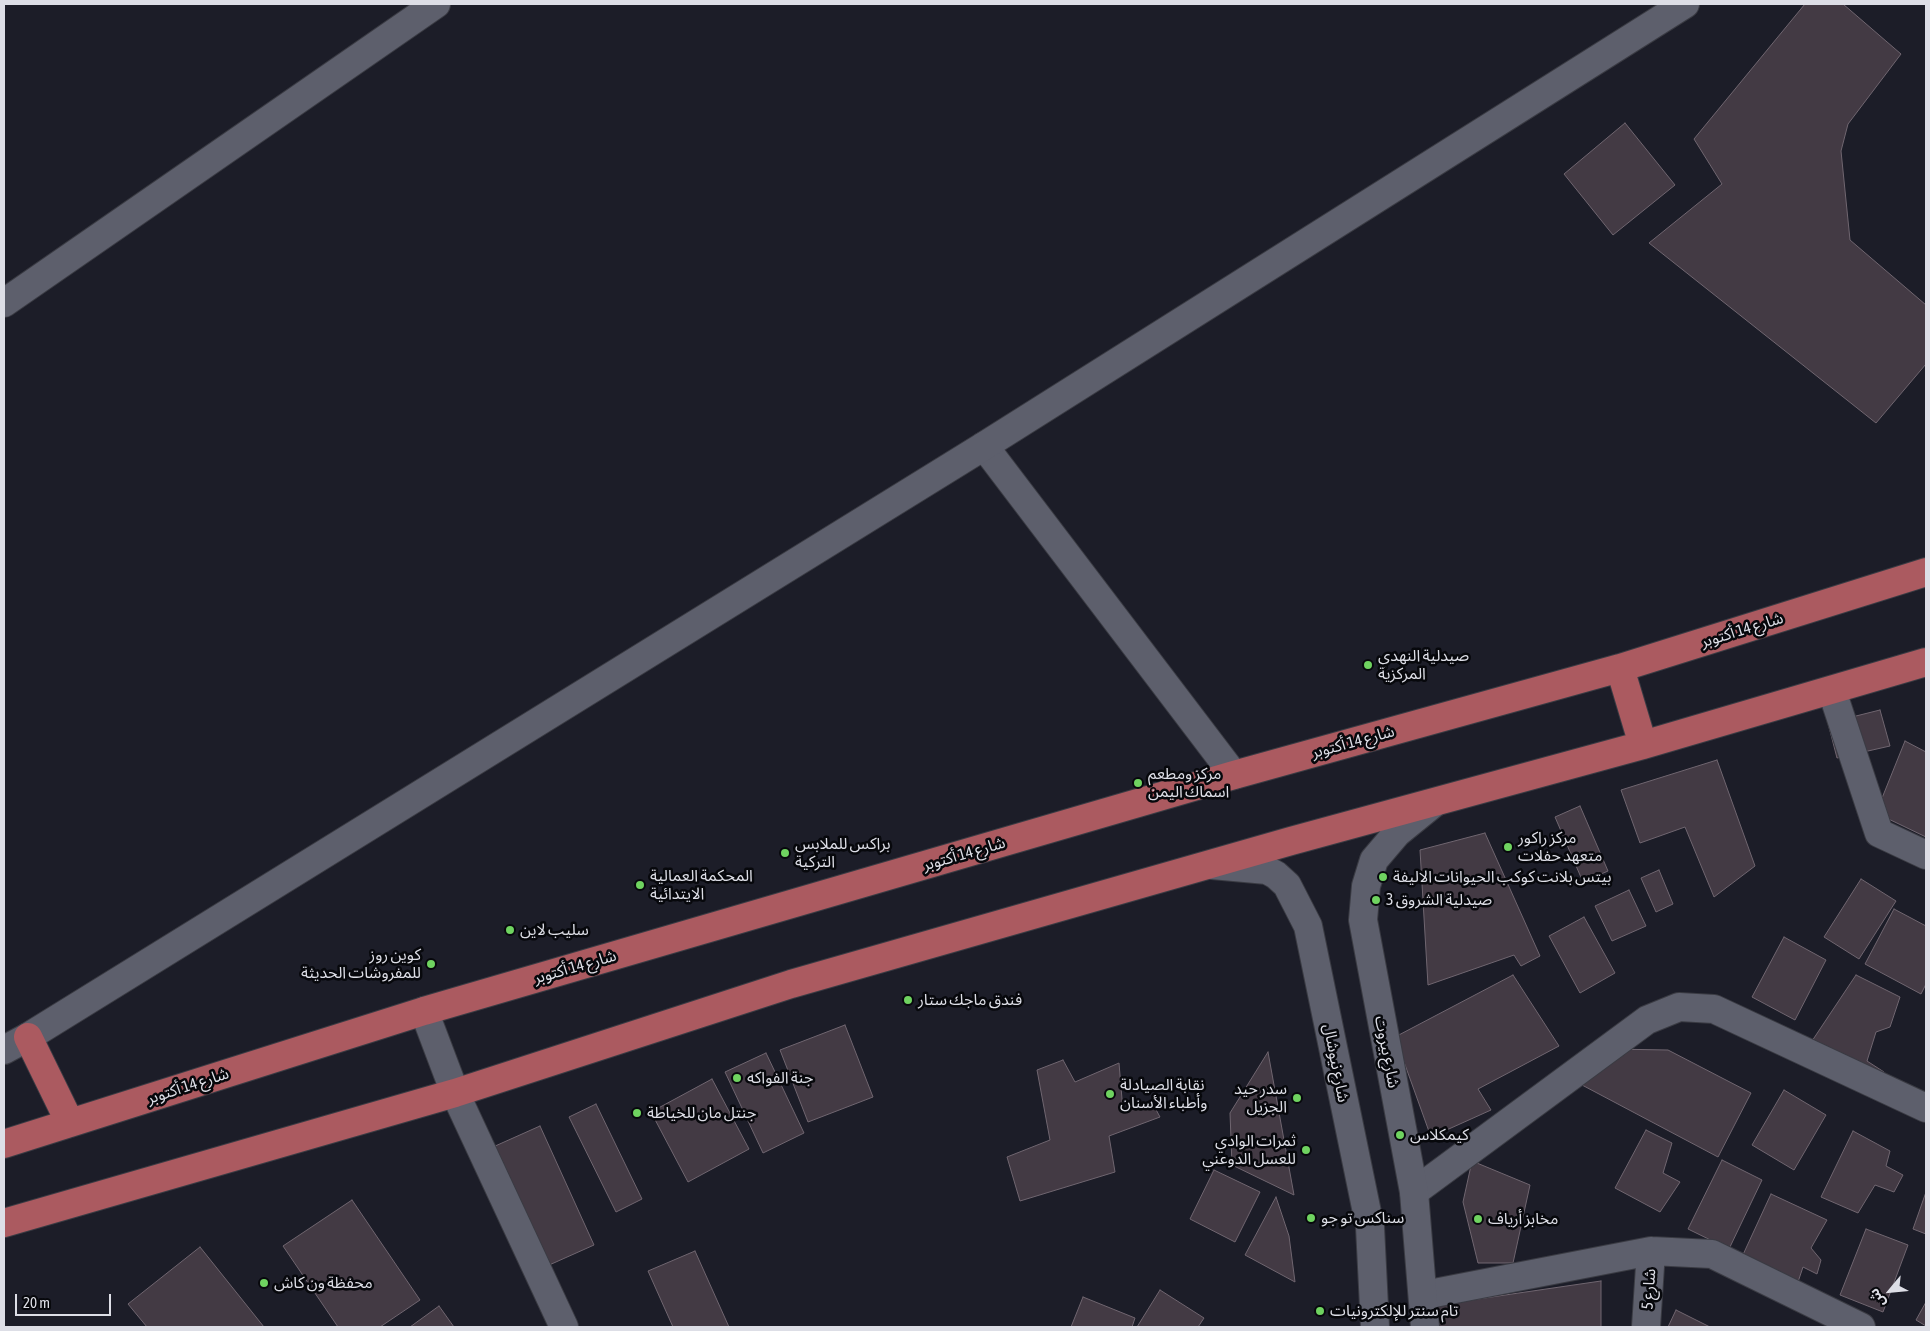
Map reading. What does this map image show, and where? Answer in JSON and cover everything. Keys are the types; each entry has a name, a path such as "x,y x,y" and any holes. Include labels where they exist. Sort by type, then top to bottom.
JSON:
{"main road":[{"name":"شارع 14 أكتوبر","path":"4,1144 424,1011 1234,775 1620,668 1926,572"},
{"path":"4,1223 455,1093 791,984 1643,745 1926,662"},
{"path":"1620,668 1643,745"},
{"path":"28,1037 70,1123"}],"street":[{"path":"4,303 436,4"},
{"path":"4,1050 28,1037 984,446 1685,4"},
{"path":"984,446 1234,775"},
{"path":"1832,691 1879,833 1926,855"},
{"name":"شارع بيروت","path":"1425,1327 1424,1295 1414,1192 1363,920 1366,886 1374,860 1397,832 1434,803"},
{"name":"شارع نيوشال","path":"1211,865 1260,869 1276,875 1286,885 1308,926 1370,1227 1375,1327"},
{"path":"1414,1192 1647,1020 1679,1007 1714,1009 1926,1108"},
{"path":"424,1011 455,1093 564,1327"},
{"path":"1424,1295 1651,1251 1712,1254 1861,1327"},
{"name":"شارع 5","path":"1646,1327 1651,1251"}],"building":[{"path":"1805,4 1843,4 1901,54 1848,124 1841,151 1850,240 1926,305 1926,364 1876,423 1649,243 1722,184 1694,139"},
{"path":"1625,123 1675,185 1613,235 1564,174"},
{"path":"1880,710 1890,746 1837,758 1828,723"},
{"path":"1905,741 1926,752 1926,837 1876,813"},
{"path":"1717,760 1755,866 1714,897 1685,827 1640,843 1621,790"},
{"path":"1580,806 1608,871 1583,882 1555,817"},
{"path":"1485,833 1540,956 1521,966 1514,955 1428,985 1420,850"},
{"path":"1659,870 1673,904 1656,912 1641,878"},
{"path":"1861,879 1896,901 1859,959 1824,937"},
{"path":"1629,890 1646,926 1612,941 1595,906"},
{"path":"1894,909 1926,926 1926,984 1921,994 1865,964"},
{"path":"1584,917 1615,973 1580,993 1549,936"},
{"path":"1784,937 1826,960 1795,1020 1752,997"},
{"path":"1513,975 1559,1046 1478,1089 1491,1110 1431,1137 1395,1037"},
{"path":"1856,975 1900,997 1890,1027 1876,1032 1867,1061 1884,1072 1874,1091 1802,1056"},
{"path":"845,1025 873,1097 808,1122 780,1050"},
{"path":"1610,1049 1668,1050 1751,1093 1718,1157 1582,1085"},
{"path":"1268,1052 1294,1195 1232,1165 1230,1113"},
{"path":"766,1053 804,1133 763,1153 725,1072"},
{"path":"1063,1060 1075,1082 1119,1063 1123,1111 1153,1104 1160,1117 1109,1136 1115,1172 1020,1201 1007,1157 1050,1140 1037,1070"},
{"path":"712,1079 749,1149 688,1182 651,1112"},
{"path":"1784,1090 1826,1115 1794,1170 1752,1145"},
{"path":"596,1104 642,1199 616,1212 569,1117"},
{"path":"540,1126 594,1245 538,1270 484,1151"},
{"path":"1646,1130 1672,1143 1663,1173 1680,1182 1660,1212 1615,1188"},
{"path":"1853,1131 1890,1151 1886,1166 1903,1175 1894,1192 1875,1185 1858,1213 1821,1197"},
{"path":"1722,1160 1762,1180 1729,1249 1688,1229"},
{"path":"1472,1161 1530,1185 1513,1263 1478,1263 1463,1202"},
{"path":"1214,1170 1260,1192 1235,1242 1190,1219"},
{"path":"1926,1192 1926,1234 1913,1229"},
{"path":"1771,1194 1827,1220 1811,1248 1821,1260 1817,1274 1803,1267 1797,1285 1741,1259"},
{"path":"1276,1197 1289,1236 1295,1282 1245,1255"},
{"path":"352,1200 420,1300 380,1327 338,1327 283,1246"},
{"path":"1866,1229 1908,1245 1883,1312 1840,1295"},
{"path":"200,1247 264,1327 147,1327 128,1304"},
{"path":"695,1251 729,1327 673,1327 648,1271"},
{"path":"1601,1281 1601,1327 1431,1327 1430,1306"},
{"path":"1160,1290 1204,1318 1198,1327 1137,1327"},
{"path":"1083,1297 1135,1318 1132,1327 1071,1327"},
{"path":"1926,1302 1926,1326 1916,1320"},
{"path":"439,1306 454,1327 410,1327"},
{"path":"1676,1310 1710,1327 1668,1327"}],"place":[{"name":"صيدلية النهدي المركزية","path":"1368,665"},
{"name":"مركز ومطعم اسماك اليمن","path":"1138,783"},
{"name":"مركز راكور متعهد حفلات","path":"1508,847"},
{"name":"براكس للملابس التركية","path":"785,853"},
{"name":"بيتس بلانت كوكب الحيوانات الاليفة","path":"1383,877"},
{"name":"المحكمة العمالية الايتدائية","path":"640,885"},
{"name":"صيدلية الشروق 3","path":"1376,900"},
{"name":"سليب لاين","path":"510,930"},
{"name":"كوين روز للمفروشات الحديثة","path":"431,964"},
{"name":"فندق ماجك ستار","path":"908,1000"},
{"name":"جنة الفواكه","path":"737,1078"},
{"name":"نقابة الصيادلة وأطباء الأسنان","path":"1110,1094"},
{"name":"سدر حيد الجزيل","path":"1297,1098"},
{"name":"جنتل مان للخياطة","path":"637,1113"},
{"name":"كيمكلاس","path":"1400,1135"},
{"name":"ثمرات الوادي للعسل الدوعني","path":"1306,1150"},
{"name":"سناكس تو جو","path":"1311,1218"},
{"name":"مخابز أرياف","path":"1478,1219"},
{"name":"محفظة ون كاش","path":"264,1283"},
{"name":"تام سنتر للإلكترونيات","path":"1320,1311"}]}
